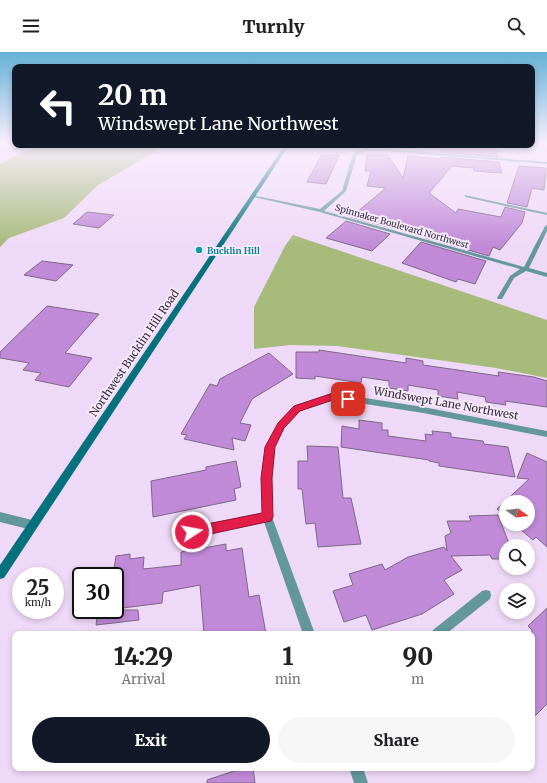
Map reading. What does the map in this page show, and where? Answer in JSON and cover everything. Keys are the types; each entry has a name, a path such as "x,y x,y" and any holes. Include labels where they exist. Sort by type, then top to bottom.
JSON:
{"main road":[{"name":"Northwest Bucklin Hill Road","path":"0,574 265,177"}],"street":[{"path":"321,211 344,191 348,177"},
{"name":"Spinnaker Boulevard Northwest","path":"252,196 321,211 547,275"},
{"path":"467,196 547,214"},
{"path":"500,298 512,277 526,268 547,226"},
{"name":"Windswept Lane Northwest","path":"308,631 267,517 267,478 270,447 281,426 297,409 333,396 431,412 547,434"},
{"path":"0,517 32,525"},
{"path":"177,535 267,517"},
{"path":"441,631 486,595"},
{"path":"357,771 361,783"}],"green space":[{"path":"0,177 112,177 98,185 64,218 9,238 0,247"},
{"path":"293,235 547,320 547,378 496,368 337,346 290,345 254,349 254,307 285,246"}],"building":[{"path":"310,177 329,177 326,184 307,182"},
{"path":"369,177 443,177 429,193 456,213 458,209 501,217 505,207 525,212 522,223 500,250 493,247 489,256 426,238 431,232 401,223 395,229 351,217 386,188 367,186"},
{"path":"515,177 545,177 544,190 532,188 527,207 507,203"},
{"path":"87,212 114,215 99,228 73,224"},
{"path":"346,221 390,234 372,251 326,238"},
{"path":"421,242 486,261 475,284 458,279 456,282 402,263"},
{"path":"42,261 73,265 56,281 24,275"},
{"path":"47,306 99,314 65,353 92,358 69,387 35,380 41,373 23,370 29,363 0,358 0,352"},
{"path":"319,350 406,363 406,358 423,361 423,365 499,376 498,372 534,377 547,381 547,407 505,401 506,405 486,402 485,397 457,392 458,399 438,396 438,390 408,385 408,391 389,388 389,381 362,377 361,383 315,376 315,379 296,378 296,352 319,352"},
{"path":"269,353 293,374 252,399 240,423 251,425 245,441 232,438 234,450 184,439 187,435 181,434 210,384 217,386 220,379"},
{"path":"359,420 382,423 382,430 388,430 388,436 426,441 425,434 433,435 432,431 451,433 451,437 483,441 484,444 508,447 515,477 439,466 439,463 429,460 341,447 342,426 359,429"},
{"path":"307,446 338,447 343,498 351,498 361,544 318,547 315,523 306,524 302,489 298,489 298,461 308,461"},
{"path":"527,453 547,462 547,547 536,537 532,539 522,531 535,531 535,495 512,495 529,479 517,478"},
{"path":"236,461 241,487 234,489 236,500 153,517 151,481 206,470 206,467"},
{"path":"498,515 499,531 504,531 507,539 499,539 499,559 492,559 490,555 451,556 462,570 444,580 454,594 422,614 372,630 366,615 344,622 333,591 353,585 349,574 382,564 385,570 408,557 444,547 447,551 445,536 451,533 447,521 471,521 469,516"},
{"path":"226,544 226,551 242,548 249,597 259,595 265,631 204,631 200,585 163,592 162,603 124,608 124,567 114,567 116,556 130,554 130,559 144,557 143,569 181,565 181,552"},
{"path":"547,608 547,704 535,716 535,631 532,631 528,626"},
{"path":"124,610 138,610 139,620 96,625 97,619 124,619"},
{"path":"234,771 253,771 255,783 207,783 207,780"}],"place":[{"name":"Bucklin Hill","path":"199,250"}],"route":[{"path":"192,532 267,517 267,478 270,447 281,426 297,409 333,396 348,399"}]}
